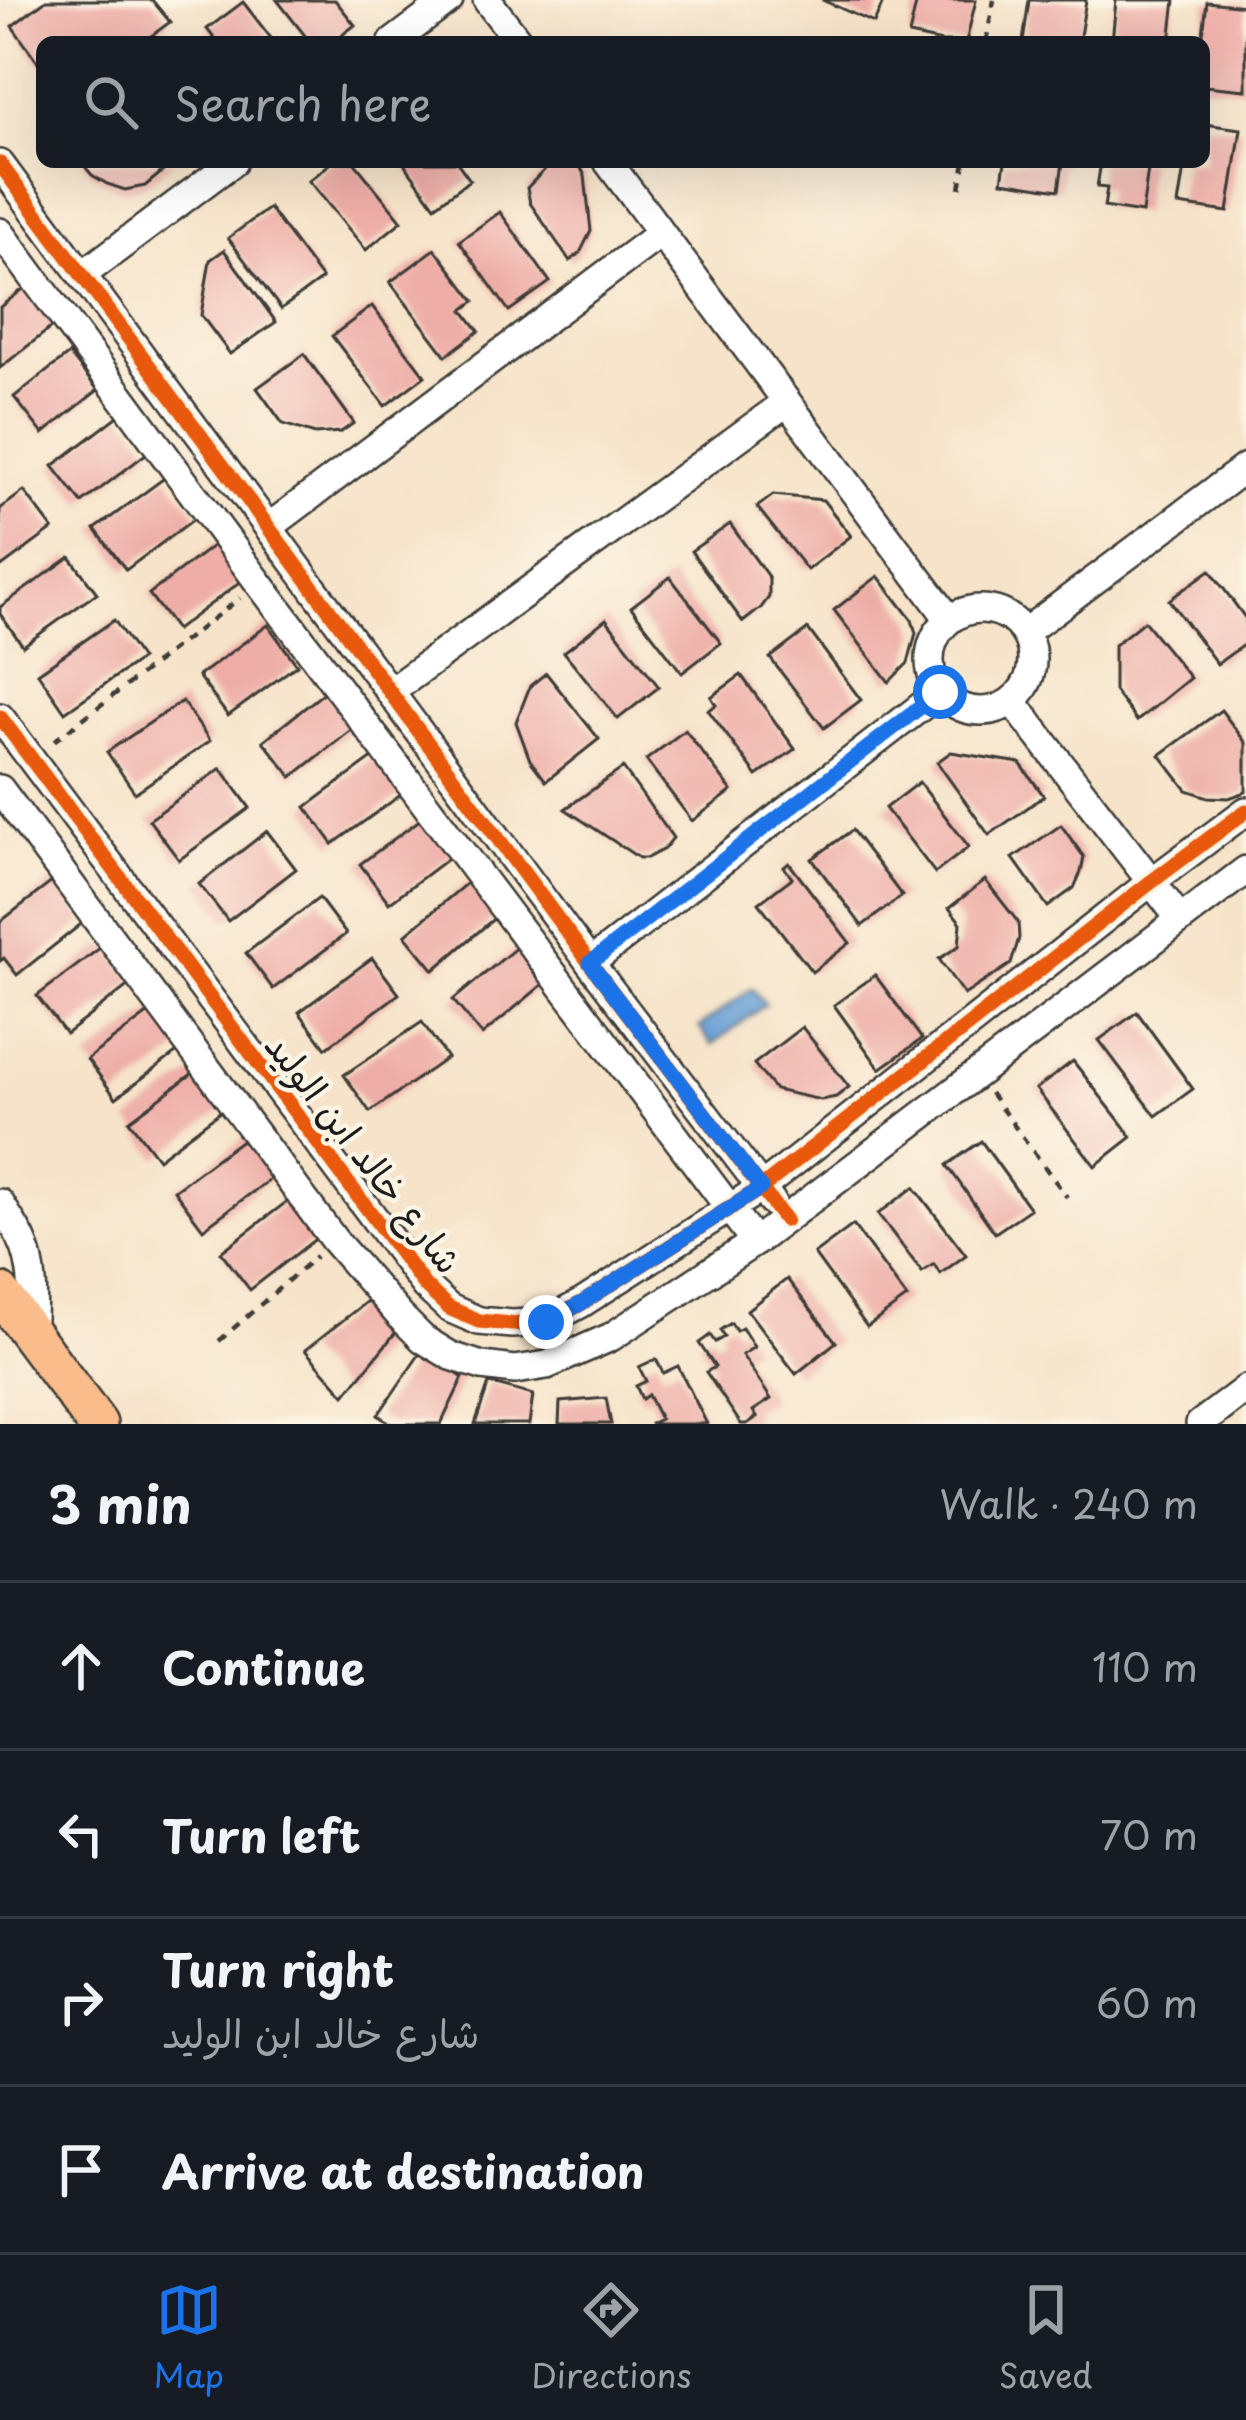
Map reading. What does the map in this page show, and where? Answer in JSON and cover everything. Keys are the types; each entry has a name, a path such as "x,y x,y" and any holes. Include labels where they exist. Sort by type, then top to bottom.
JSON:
{"highway":[{"path":"0,1293 97,1424"}],"street":[{"path":"401,36 449,0"},
{"path":"487,0 514,36"},
{"path":"0,164 785,1220"},
{"path":"82,275 225,168"},
{"path":"612,168 949,619"},
{"path":"0,232 755,1242"},
{"path":"269,527 661,233"},
{"path":"391,692 788,402"},
{"path":"1025,632 1246,467"},
{"path":"981,608 1013,619 1025,632 1033,661 1030,677 1012,701 998,709 967,710 940,692 929,662 931,646 949,619 981,608"},
{"path":"590,963 940,692"},
{"path":"1012,701 1180,920"},
{"name":"شارع خالد ابن الوليد","path":"0,717 425,1286 449,1308 479,1321 512,1324 546,1322 730,1210 1246,811"},
{"path":"7,799 48,783"},
{"name":"شارع خالد ابن الوليد","path":"7,799 334,1240 423,1339 451,1356 515,1370 547,1365 611,1337 755,1242 1246,870"},
{"path":"0,1203 23,1241 31,1271 32,1337"},
{"path":"1200,1424 1246,1389"}],"path":[{"path":"987,36 994,0"},
{"path":"960,188 964,168"},
{"path":"30,759 259,583"},
{"path":"976,1074 1067,1198"},
{"path":"219,1340 334,1240"}],"water":[{"path":"752,988 765,1005 712,1045 699,1027"}],"building":[{"path":"46,0 152,0 170,22 151,36 36,36 36,60 12,26"},
{"path":"277,0 335,0 355,25 341,36 305,36"},
{"path":"822,0 884,0 874,23"},
{"path":"917,0 976,0 967,36 909,35"},
{"path":"1029,0 1086,0 1080,36 1024,36"},
{"path":"1116,0 1175,0 1171,36 1113,36"},
{"path":"243,2 269,36 212,36 207,29"},
{"path":"1207,2 1246,6 1246,90 1210,87 1210,36 1203,36"},
{"path":"1210,125 1241,129 1228,212 1178,205 1184,168 1210,168"},
{"path":"86,168 167,168 145,186 125,190"},
{"path":"325,168 359,168 402,221 366,250 309,181"},
{"path":"407,168 461,168 470,180 435,206"},
{"path":"546,168 581,168 591,231 580,253 570,261 530,203 527,188"},
{"path":"1004,168 1062,168 1059,190 1002,181"},
{"path":"1100,168 1148,168 1142,213 1104,207 1107,188 1097,187"},
{"path":"269,208 322,279 281,309 228,238"},
{"path":"500,212 550,282 509,311 459,241"},
{"path":"435,249 475,301 463,310 479,331 446,356 390,282"},
{"path":"224,250 276,322 230,354 201,315 210,260"},
{"path":"27,286 57,323 0,368 0,307"},
{"path":"372,306 425,376 385,406 332,336"},
{"path":"69,354 98,390 43,434 14,397"},
{"path":"304,354 354,423 341,432 315,434 283,424 257,388"},
{"path":"122,413 151,450 82,503 53,466"},
{"path":"167,476 198,516 126,570 95,529"},
{"path":"24,491 53,529 0,568 0,509"},
{"path":"773,495 823,500 851,536 807,570 757,507"},
{"path":"730,524 769,578 769,597 743,622 691,551"},
{"path":"220,540 247,577 176,630 149,594"},
{"path":"70,557 97,593 23,646 0,607"},
{"path":"1210,570 1246,619 1246,643 1217,664 1169,600"},
{"path":"878,576 912,620 916,633 908,663 889,682 834,610"},
{"path":"670,577 721,643 682,673 631,607"},
{"path":"606,619 659,687 618,719 564,652"},
{"path":"114,620 141,659 65,712 38,673"},
{"path":"1144,621 1190,678 1137,721 1114,691 1114,645"},
{"path":"268,625 297,665 228,716 198,676"},
{"path":"808,629 861,700 824,728 770,658"},
{"path":"546,673 599,739 546,781 530,760 516,722 530,686"},
{"path":"741,675 795,749 757,776 708,710 716,705 711,697"},
{"path":"326,691 355,727 292,777 263,741"},
{"path":"182,701 210,741 135,793 107,752"},
{"path":"1221,710 1246,743 1246,792 1229,798 1187,790 1160,755"},
{"path":"685,730 732,791 692,821 646,760"},
{"path":"951,752 1020,763 1044,796 989,835 937,762"},
{"path":"378,754 405,792 333,844 306,807"},
{"path":"221,768 250,808 179,860 149,820"},
{"path":"623,768 673,838 647,858 639,858 565,809"},
{"path":"919,782 969,847 935,873 885,808"},
{"path":"425,816 454,854 389,903 360,864"},
{"path":"1061,825 1084,857 1074,888 1048,907 1013,858"},
{"path":"852,830 902,896 862,926 812,859"},
{"path":"267,831 296,869 228,921 199,884"},
{"path":"789,863 850,943 812,972 759,903 792,878 784,867"},
{"path":"985,880 1018,922 1019,938 1011,964 964,995 939,959 959,946 961,923 949,908"},
{"path":"53,881 85,921 17,975 4,958 0,961 0,922"},
{"path":"469,881 498,915 434,970 405,935"},
{"path":"319,898 346,934 273,989 246,953"},
{"path":"105,944 134,981 66,1034 37,996"},
{"path":"518,946 547,981 482,1035 453,1000"},
{"path":"372,958 399,994 326,1048 299,1012"},
{"path":"875,975 922,1039 880,1069 834,1005"},
{"path":"157,1007 184,1047 116,1098 87,1059"},
{"path":"1137,1012 1193,1089 1156,1116 1099,1040"},
{"path":"422,1022 447,1058 370,1112 344,1075"},
{"path":"802,1027 849,1087 836,1097 821,1100 775,1090 754,1064"},
{"path":"1073,1061 1132,1137 1095,1166 1036,1089"},
{"path":"193,1073 221,1111 158,1159 129,1121"},
{"path":"247,1136 277,1174 203,1229 174,1190"},
{"path":"981,1141 1030,1209 995,1233 947,1165"},
{"path":"914,1187 966,1255 940,1274 934,1264 922,1272 878,1214"},
{"path":"289,1200 318,1237 250,1290 221,1252"},
{"path":"853,1225 907,1298 867,1327 814,1254"},
{"path":"787,1279 836,1342 796,1374 747,1310"},
{"path":"371,1298 400,1327 345,1395 305,1350"},
{"path":"731,1323 736,1331 742,1328 754,1347 742,1355 771,1399 753,1411 757,1417 747,1424 741,1424 706,1372 715,1367 699,1343 710,1335 715,1342 724,1337 720,1330"},
{"path":"423,1349 463,1378 441,1424 391,1424 378,1415"},
{"path":"656,1359 663,1373 678,1366 707,1424 650,1424 660,1419 648,1395 642,1399 636,1386 646,1381 639,1367"},
{"path":"489,1383 533,1395 529,1424 475,1424"},
{"path":"606,1398 611,1424 559,1424 560,1402"}],"cycle path":[{"path":"0,164 785,1220"},
{"path":"0,717 425,1286 449,1308 479,1321 512,1324 546,1322 582,1303 761,1188 1246,811"}],"route":[{"path":"546,1322 761,1188 590,963 940,692"}]}
